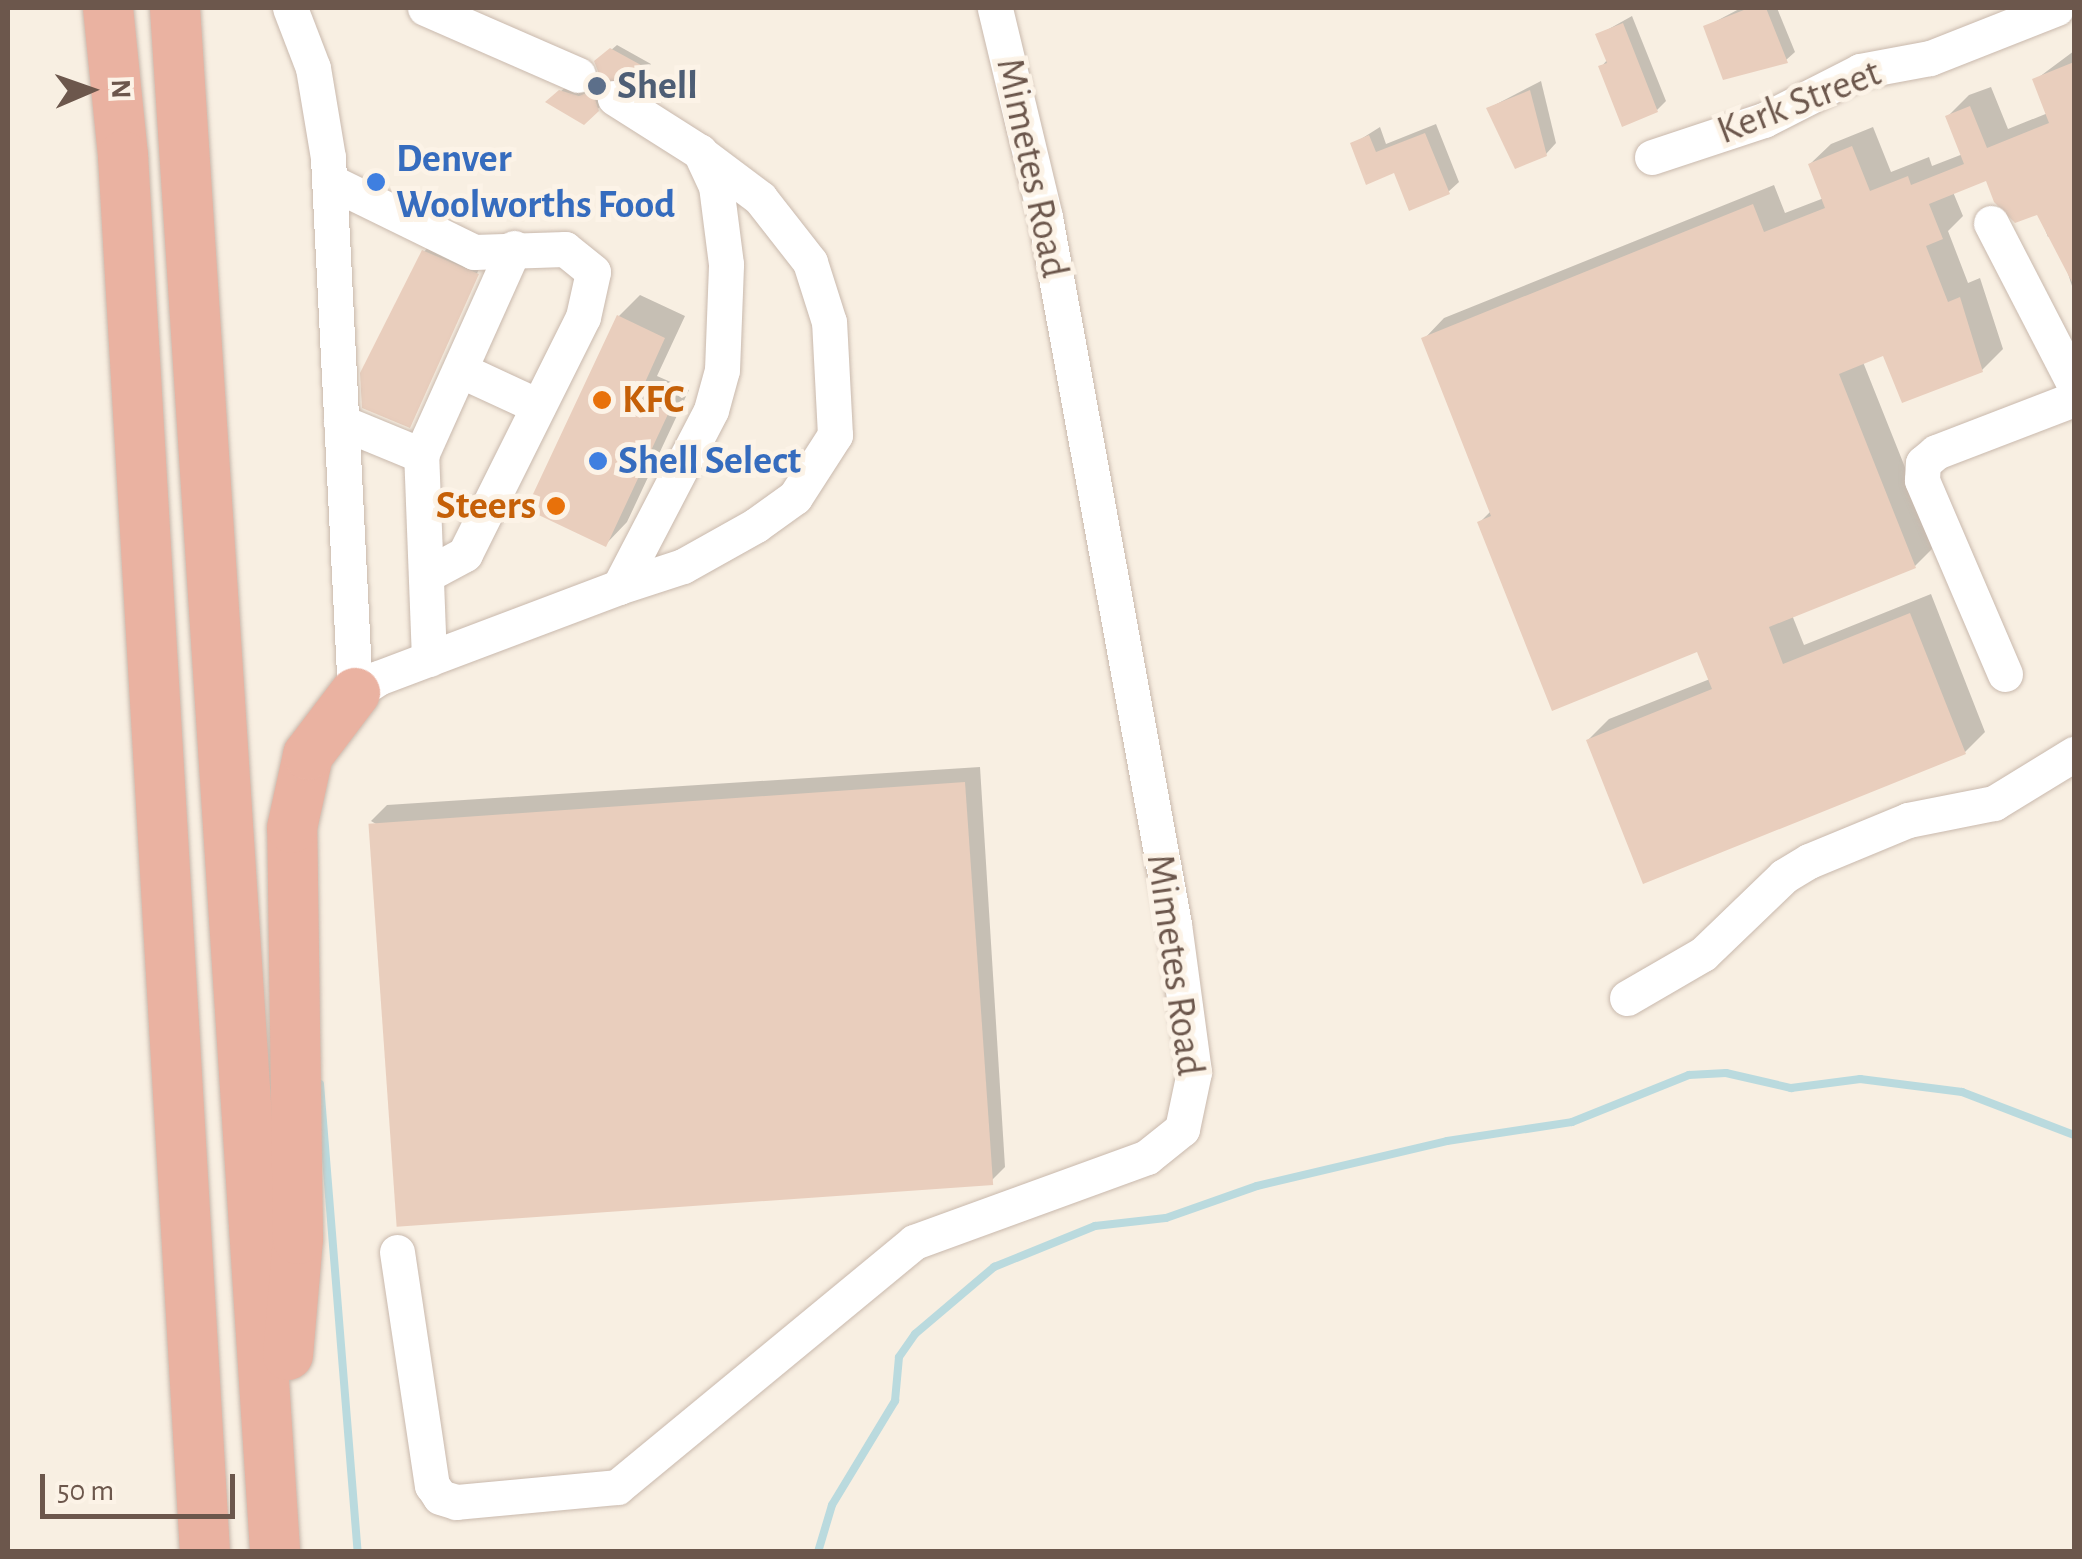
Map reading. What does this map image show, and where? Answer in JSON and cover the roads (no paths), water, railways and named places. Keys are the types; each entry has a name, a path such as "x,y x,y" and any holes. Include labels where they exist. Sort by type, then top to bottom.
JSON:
{"highway":[{"path":"108,8 123,156 205,1552"},
{"path":"175,8 274,1542"},
{"path":"274,1542 298,1239 292,828 308,755 355,693"}],"street":[{"path":"290,8 313,68 329,182 355,693 428,659 682,566 756,525 795,497 835,435 829,322 810,262 760,198 700,152 615,98"},
{"path":"425,8 578,74"},
{"name":"Mimetes Road","path":"397,1252 432,1485 440,1497 456,1502 618,1487 914,1242 1147,1158 1182,1129 1194,1072 1174,924 1041,197 995,8"},
{"name":"Kerk Street","path":"1652,157 1764,120 1860,72 1930,58 2058,8"},
{"path":"619,588 711,410 722,370 726,264 716,186 700,152"},
{"path":"329,182 474,252 565,249 593,272 582,316 465,554 426,575"},
{"path":"1991,223 2074,384"},
{"path":"428,659 422,455 514,248"},
{"path":"460,370 538,406"},
{"path":"2005,674 1922,480 1924,463 1936,452 2074,399"},
{"path":"341,422 422,455"},
{"path":"1628,998 1703,954 1784,876 1809,860 1908,820 1994,803 2074,754"}],"waterway":[{"path":"818,1552 832,1505 895,1401 899,1357 915,1334 994,1267 1095,1226 1166,1218 1257,1186 1447,1141 1572,1122 1689,1075 1726,1073 1791,1088 1860,1079 1962,1092 2074,1135"},
{"path":"320,1084 358,1552"}],"place":[{"name":"Shell","path":"597,86"},
{"name":"Denver Woolworths Food","path":"376,182"},
{"name":"KFC","path":"602,400"},
{"name":"Shell Select","path":"598,461"},
{"name":"Steers","path":"556,506"}]}
